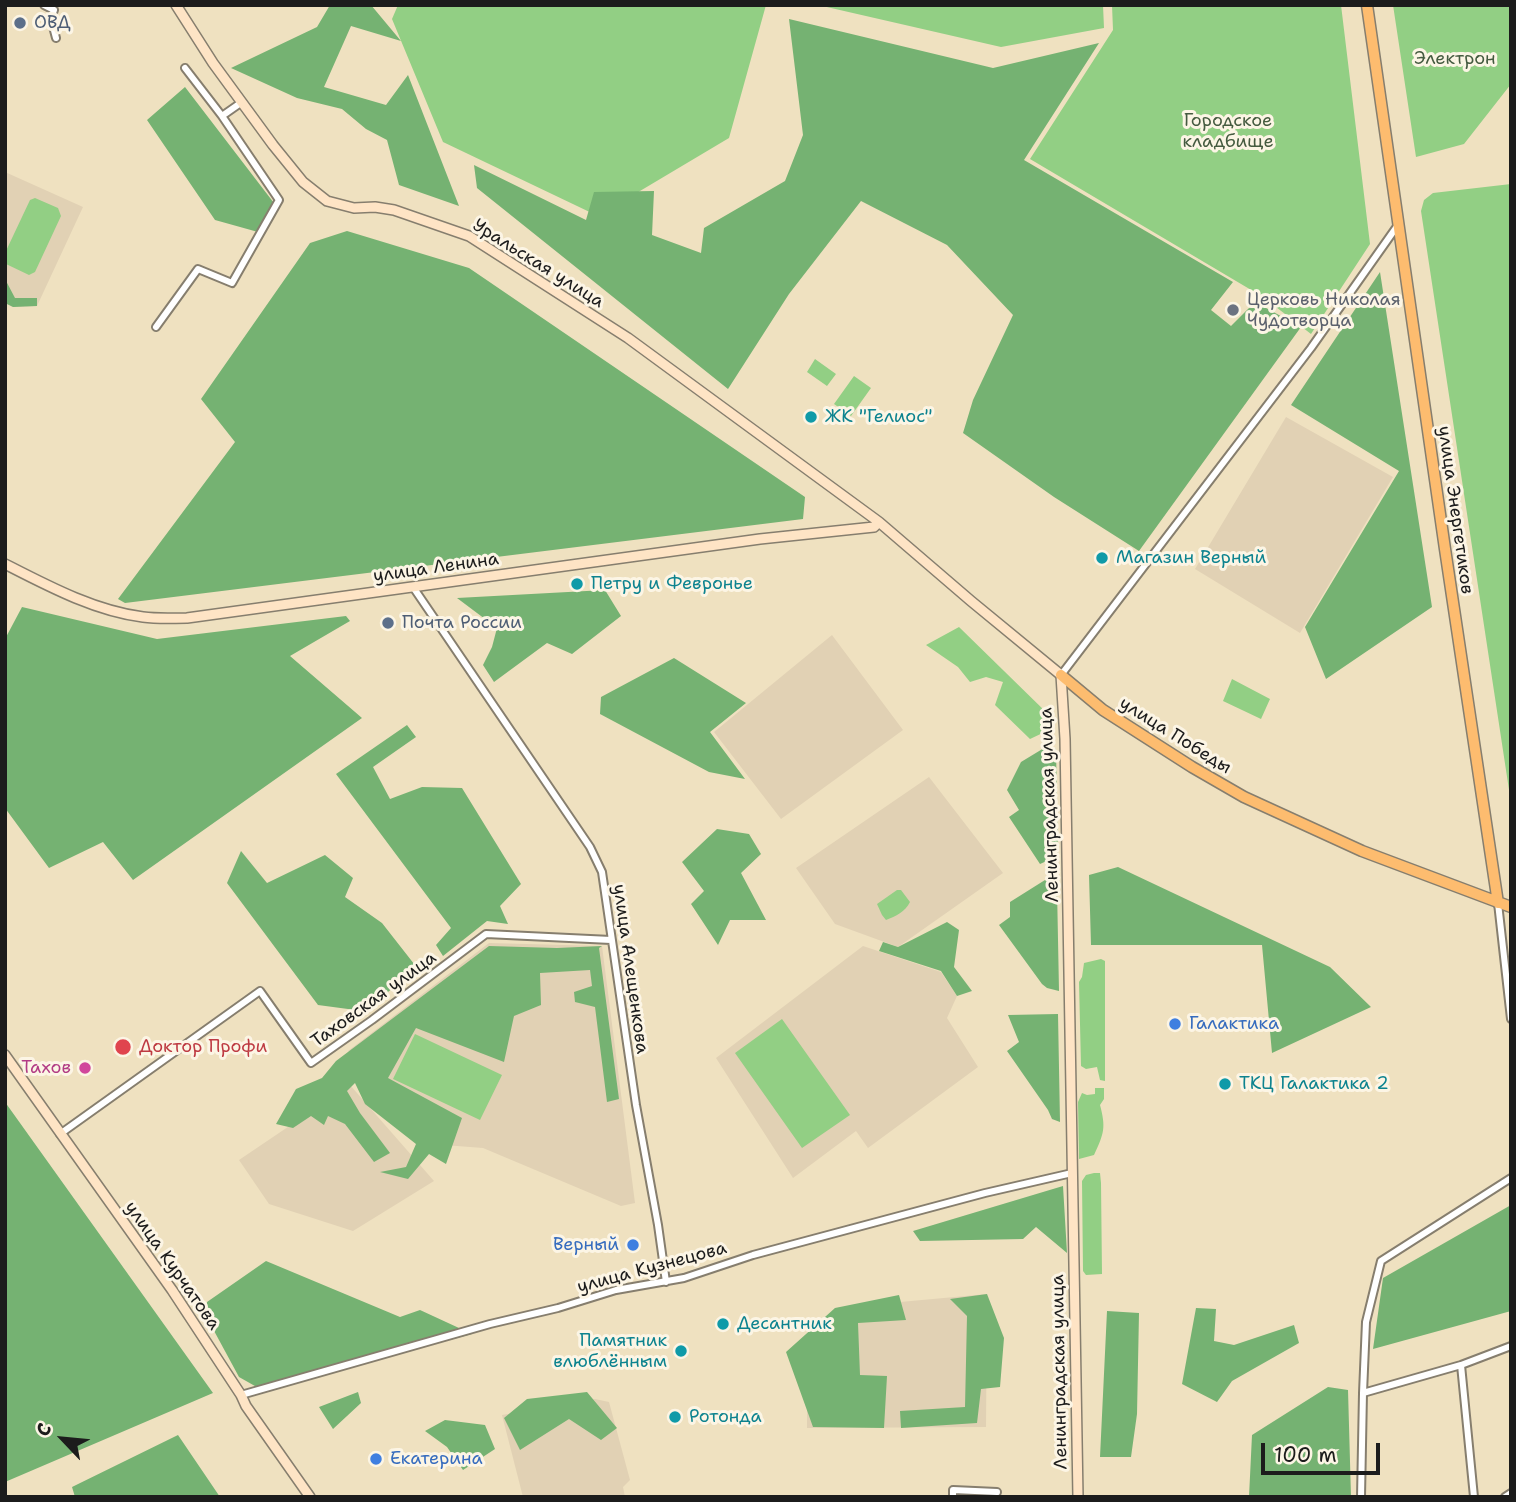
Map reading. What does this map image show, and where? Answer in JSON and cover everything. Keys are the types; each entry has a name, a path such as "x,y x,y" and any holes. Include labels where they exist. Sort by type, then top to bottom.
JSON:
{"main road":[{"name":"Уральская улица","path":"176,5 213,62 303,182 327,201 354,208 394,210 469,236 628,338 879,522"},
{"name":"улица Энергетиков","path":"1367,5 1498,903"},
{"name":"улица Ленина","path":"5,565 99,606 141,617 187,618 760,539 874,527 879,522"},
{"name":"улица Победы","path":"879,522 1103,709 1192,767 1244,797 1363,851 1511,907"},
{"name":"Ленинградская улица","path":"1061,675 1066,753 1078,1497"},
{"name":"улица Курчатова","path":"5,1055 172,1290 246,1406 310,1497"}],"street":[{"path":"44,5 54,10 51,19 56,38"},
{"path":"156,327 198,269 232,283 279,201 185,68"},
{"path":"222,117 242,102"},
{"path":"1061,675 1311,348 1398,225"},
{"name":"улица Алещенкова","path":"413,587 590,847 602,872 636,1105 666,1282"},
{"name":"улица Энергетиков","path":"1498,903 1511,1019"},
{"name":"Таховская улица","path":"60,1134 260,991 311,1063 486,934 611,940"},
{"name":"улица Кузнецова","path":"241,1395 616,1290 684,1278 753,1255 985,1193 1072,1173"},
{"path":"1361,1497 1366,1322 1381,1261 1511,1178"},
{"path":"1363,1393 1461,1365 1511,1346"},
{"path":"1461,1365 1474,1497"},
{"path":"953,1497 953,1490 999,1493"},
{"path":"1505,1497 1511,1493"}],"shaded area":[{"path":"5,172 83,207 37,306 13,307 5,303"},
{"path":"1286,417 1393,477 1300,633 1195,569"},
{"path":"832,635 903,730 781,819 714,732"},
{"path":"929,777 1003,873 898,947 835,924 796,868"},
{"path":"489,943 602,946 635,1203 621,1206 483,1148 444,1145 348,1051"},
{"path":"863,946 941,972 957,996 947,1018 978,1067 868,1148 856,1131 793,1178 716,1058"},
{"path":"350,1085 434,1181 353,1231 269,1204 239,1160"},
{"path":"987,1294 986,1427 807,1428 807,1341 835,1308"},
{"path":"595,1399 609,1402 630,1480 623,1487 625,1497 523,1497 502,1415"}],"green space":[{"path":"330,5 371,5 401,41 351,26 324,87 386,105 408,75 459,206 399,185 387,140 366,129 342,109 297,98 231,68 317,27"},
{"path":"398,5 766,5 729,138 598,216 443,142 392,19"},
{"path":"818,5 1103,5 1104,28 1001,47"},
{"name":"Городское кладбище","path":"1112,5 1341,5 1370,244 1311,334 1263,297 1030,159 1113,30"},
{"name":"Электрон","path":"1393,5 1511,5 1511,84 1464,144 1416,157"},
{"path":"789,19 993,68 1099,43 1024,160 1233,282 1211,310 1231,326 1255,302 1301,327 1139,551 1054,497 963,433 973,400 1013,315 947,245 861,201 789,294 728,389 477,188 474,165 586,220 594,192 654,191 652,235 701,253 704,228 785,181 803,135"},
{"path":"185,87 277,207 258,232 215,220 147,120"},
{"path":"1511,184 1511,803 1421,211 1424,200 1433,193"},
{"path":"35,198 58,208 61,216 35,272 29,275 6,264 5,253 30,200"},
{"path":"347,231 469,268 805,497 803,519 125,603 118,599 235,442 201,399 310,243"},
{"path":"1380,272 1432,607 1326,679 1305,627 1399,471 1291,405"},
{"path":"5,279 15,298 37,298 37,306 13,307 5,303"},
{"path":"815,359 836,374 827,386 807,372"},
{"path":"854,376 871,388 851,416 834,404"},
{"path":"605,590 621,616 572,654 547,643 494,682 483,665 497,628 457,598"},
{"path":"22,607 157,639 346,616 350,621 290,656 362,718 133,880 103,842 49,868 5,808 5,639"},
{"path":"959,627 1048,714 1049,730 1030,739 995,705 1003,682 986,677 970,682 958,667 926,645"},
{"path":"674,658 746,703 710,732 745,779 709,772 600,714 601,697"},
{"path":"1232,679 1270,699 1261,719 1223,701"},
{"path":"407,725 416,737 373,767 390,799 422,787 462,788 521,884 500,906 508,924 487,921 443,956 436,945 451,928 336,774"},
{"path":"1049,745 1056,749 1058,856 1040,864 1009,817 1019,810 1007,790 1021,762"},
{"path":"717,829 749,834 761,854 741,873 766,920 730,920 718,945 691,904 704,891 682,862"},
{"path":"241,851 267,883 325,855 353,878 345,897 382,923 418,969 363,1011 318,1005 227,883"},
{"path":"1118,867 1330,967 1371,1007 1272,1053 1262,945 1091,945 1089,875"},
{"path":"1045,880 1057,888 1059,991 1042,984 999,925 1010,917 1010,902"},
{"path":"901,890 910,902 903,911 886,920 877,904"},
{"path":"947,922 959,930 954,967 972,991 957,996 941,971 879,951 883,942 898,947"},
{"path":"489,946 602,946 599,948 619,1099 607,1102 595,1007 575,1002 574,992 592,986 590,970 540,973 541,1005 514,1016 504,1062 416,1028 388,1078 462,1118 446,1164 429,1154 408,1179 380,1172 406,1167 416,1144 365,1104 355,1083 347,1091 390,1153 374,1162 345,1124 328,1116 324,1125 311,1116 293,1128 276,1124 296,1089 322,1078 336,1061"},
{"path":"1101,959 1105,961 1105,1081 1100,1080 1097,1067 1086,1069 1081,1066 1079,982 1084,963"},
{"path":"1058,1014 1060,1122 1052,1119 1007,1051 1019,1042 1008,1015"},
{"path":"782,1019 850,1115 802,1148 735,1053"},
{"path":"415,1034 502,1075 480,1120 393,1079"},
{"path":"1095,1088 1104,1088 1104,1099 1100,1105 1102,1136 1094,1155 1079,1159 1078,1102 1082,1093 1095,1094"},
{"path":"5,1102 213,1393 5,1482"},
{"path":"1100,1173 1101,1183 1102,1274 1086,1275 1083,1271 1082,1181 1086,1175"},
{"path":"1063,1186 1067,1253 1036,1227 1023,1239 920,1241 913,1231"},
{"path":"1511,1205 1511,1311 1373,1349 1383,1278"},
{"path":"266,1261 400,1317 420,1310 472,1334 262,1390 239,1377 206,1316 207,1302"},
{"path":"987,1294 1004,1338 1000,1387 981,1389 977,1423 901,1428 900,1411 965,1407 967,1316 950,1299"},
{"path":"899,1295 906,1320 858,1323 860,1375 887,1376 884,1428 813,1427 786,1352 835,1308"},
{"path":"1196,1308 1216,1309 1214,1341 1234,1345 1294,1325 1299,1343 1232,1381 1217,1402 1182,1384"},
{"path":"1107,1311 1139,1313 1137,1414 1131,1457 1100,1457"},
{"path":"1328,1387 1348,1390 1351,1497 1249,1497 1252,1435"},
{"path":"358,1392 361,1403 333,1429 319,1407"},
{"path":"587,1392 617,1428 601,1440 569,1419 520,1450 504,1418 527,1399"},
{"path":"445,1420 485,1425 495,1449 463,1470 447,1447 425,1431"},
{"path":"178,1435 220,1497 75,1497 72,1487"}],"place":[{"name":"ОВД","path":"20,23"},
{"name":"Церковь Николая Чудотворца","path":"1233,310"},
{"name":"ЖК \"Гелиос\"","path":"811,417"},
{"name":"Магазин Верный","path":"1102,558"},
{"name":"Петру и Февронье","path":"577,584"},
{"name":"Почта России","path":"388,623"},
{"name":"Галактика","path":"1175,1024"},
{"name":"Доктор Профи","path":"123,1047"},
{"name":"Тахов","path":"85,1068"},
{"name":"ТКЦ Галактика 2","path":"1225,1084"},
{"name":"Верный","path":"633,1245"},
{"name":"Десантник","path":"723,1324"},
{"name":"Памятник влюблённым","path":"681,1351"},
{"name":"Ротонда","path":"675,1417"},
{"name":"Екатерина","path":"376,1459"}]}
